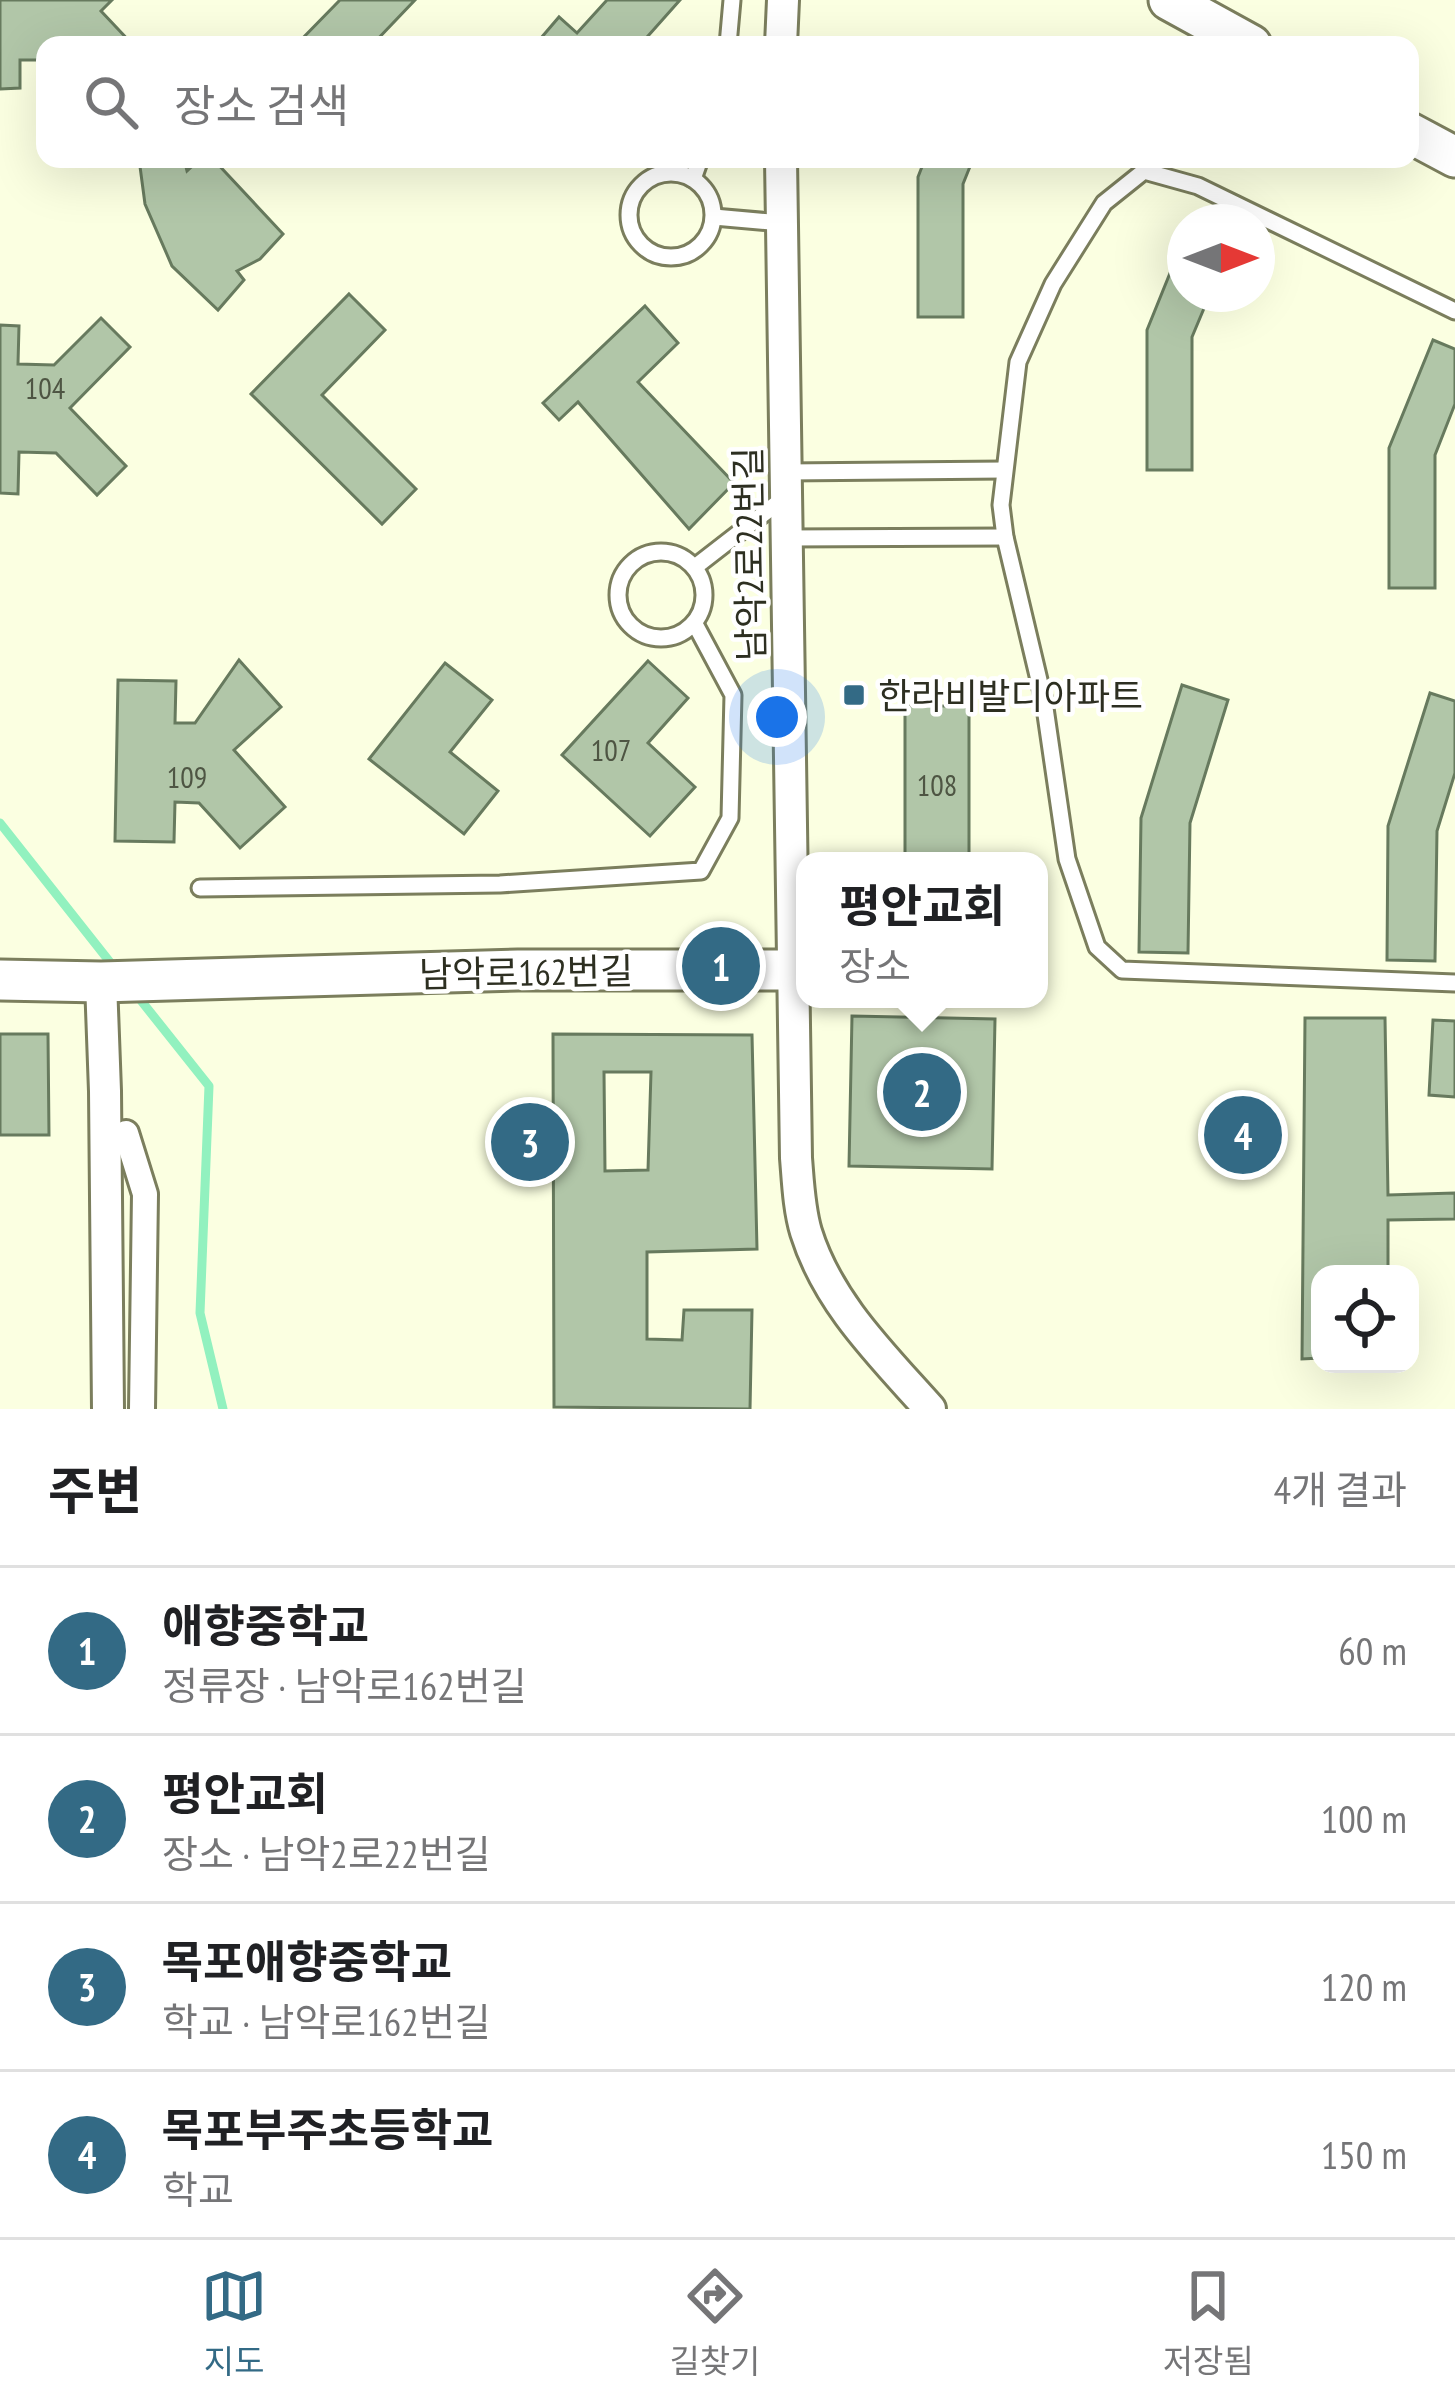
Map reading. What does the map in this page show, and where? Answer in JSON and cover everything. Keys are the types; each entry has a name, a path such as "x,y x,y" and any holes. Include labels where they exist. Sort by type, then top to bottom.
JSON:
{"street":[{"path":"781,36 783,0"},
{"path":"1169,0 1235,36"},
{"path":"1419,138 1455,158"},
{"name":"남악2로22번길","path":"781,168 796,1158 806,1231 822,1271 854,1323 929,1408"},
{"name":"남악로162번길","path":"108,982 498,970 795,970"},
{"path":"0,980 108,982 108,1409"},
{"path":"126,1132 145,1194 142,1409"}],"lane":[{"path":"729,36 733,0"},
{"path":"693,179 697,168"},
{"path":"1455,310 1198,186 1144,171 1105,202 1054,284 1018,362 1000,505 1044,701 1067,859 1097,947 1122,970 1455,983"},
{"path":"665,173 693,179 709,195 714,217 703,244 677,257 649,251 631,228 632,199 651,178 665,173"},
{"path":"714,217 782,223"},
{"path":"695,568 787,484 1004,470"},
{"path":"787,538 1005,537"},
{"path":"657,551 685,558 703,581 705,596 695,624 671,638 657,639 643,635 622,616 619,588 632,563 657,551"},
{"path":"200,887 500,884 701,871 730,818 733,695 695,624"}],"building":[{"path":"0,0 112,0 101,11 125,36 36,36 36,60 20,60 20,88 0,89"},
{"path":"340,0 415,0 381,36 305,36"},
{"path":"607,0 680,0 648,36 543,36 559,17 577,33"},
{"path":"140,168 221,168 283,234 260,259 237,271 244,280 218,310 172,266 145,204"},
{"path":"922,168 969,168 963,184 963,317 918,317"},
{"path":"1167,281 1167,312 1202,312 1192,337 1192,470 1147,470 1147,330"},
{"path":"349,294 385,330 322,395 416,489 382,524 251,394"},
{"path":"645,306 678,343 638,382 734,483 689,529 578,402 559,420 543,403"},
{"path":"101,318 130,347 70,408 126,466 97,495 56,453 19,452 18,494 0,493 0,325 19,326 18,364 54,365"},
{"path":"1433,340 1455,349 1455,404 1435,455 1435,588 1389,588 1389,448"},
{"path":"239,660 281,707 234,750 285,807 240,848 199,803 175,802 174,842 115,841 118,680 176,681 175,723 195,723"},
{"path":"648,661 688,698 648,743 695,787 650,836 562,755"},
{"path":"445,663 492,700 450,752 498,791 464,834 369,759"},
{"path":"1182,685 1228,700 1190,823 1188,953 1139,952 1141,818"},
{"path":"1430,693 1455,701 1455,773 1437,831 1435,961 1387,960 1388,826"},
{"path":"905,706 969,706 969,852 905,852"},
{"path":"852,1016 995,1019 992,1169 849,1166"},
{"path":"1305,1018 1385,1018 1388,1195 1455,1193 1455,1219 1388,1220 1388,1265 1311,1265 1311,1358 1302,1359"},
{"path":"1433,1020 1455,1021 1455,1097 1429,1095"},
{"path":"0,1034 48,1034 49,1135 0,1135"},
{"path":"553,1034 752,1035 757,1249 647,1252 647,1339 682,1340 684,1310 752,1310 750,1409 554,1407","holes":["604,1072 651,1072 648,1170 605,1171"]}],"waterway":[{"path":"0,823 117,971"},
{"path":"135,993 209,1086 200,1313 223,1409"}],"place":[{"name":"한라비발디아파트","path":"854,695"},
{"name":"애향중학교","path":"721,966"},
{"name":"평안교회","path":"922,1092"},
{"name":"목포부주초등학교","path":"1243,1135"},
{"name":"목포애향중학교","path":"530,1142"}]}
